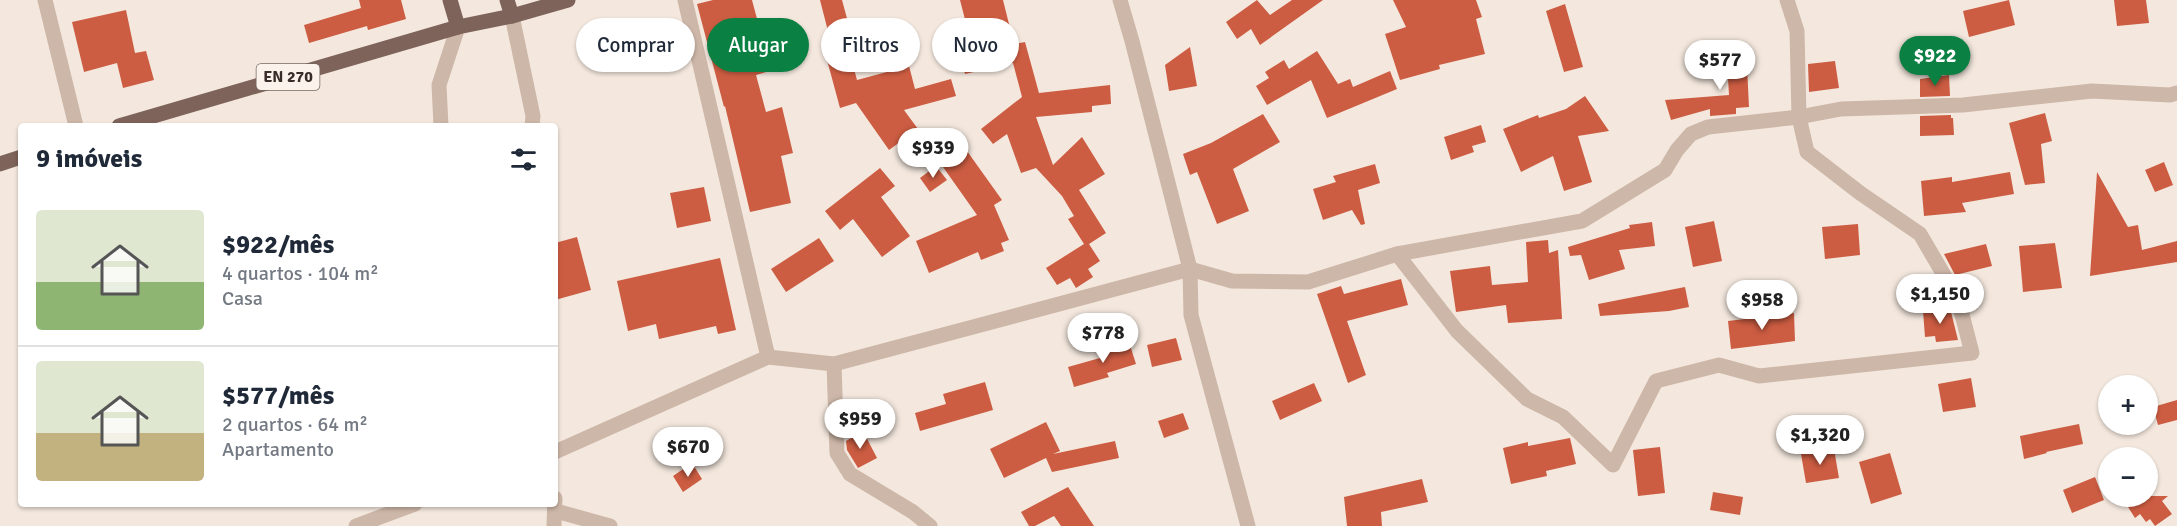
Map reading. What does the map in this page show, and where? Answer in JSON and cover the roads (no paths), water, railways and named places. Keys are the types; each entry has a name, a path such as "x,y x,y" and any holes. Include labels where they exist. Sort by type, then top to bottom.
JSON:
{"main road":[{"path":"450,0 458,27 568,0"},
{"path":"507,0 512,15"},
{"name":"EN 270","path":"129,123 458,27"},
{"path":"0,164 18,158"}],"street":[{"path":"45,0 75,123"},
{"path":"685,0 768,357"},
{"path":"1120,0 1190,269 1191,315 1248,526"},
{"path":"1397,254 1457,331 1527,399 1563,417 1613,465 1656,381 1719,365 1759,376 1971,353 1959,299 1920,234 1860,193 1807,152 1800,117 1797,31 1788,0"},
{"path":"512,15 533,116 532,123"},
{"path":"441,123 439,85 458,27"},
{"path":"558,451 768,357 834,364 1190,269 1232,281 1308,282 1397,254 1582,221 1665,170 1677,150 1691,134 1708,127 1800,117 1841,109 1963,105 2092,91 2170,95 2177,93"},
{"path":"834,364 837,453 850,474 913,512 930,526"},
{"path":"356,526 407,507"},
{"path":"555,512 610,526"}]}
